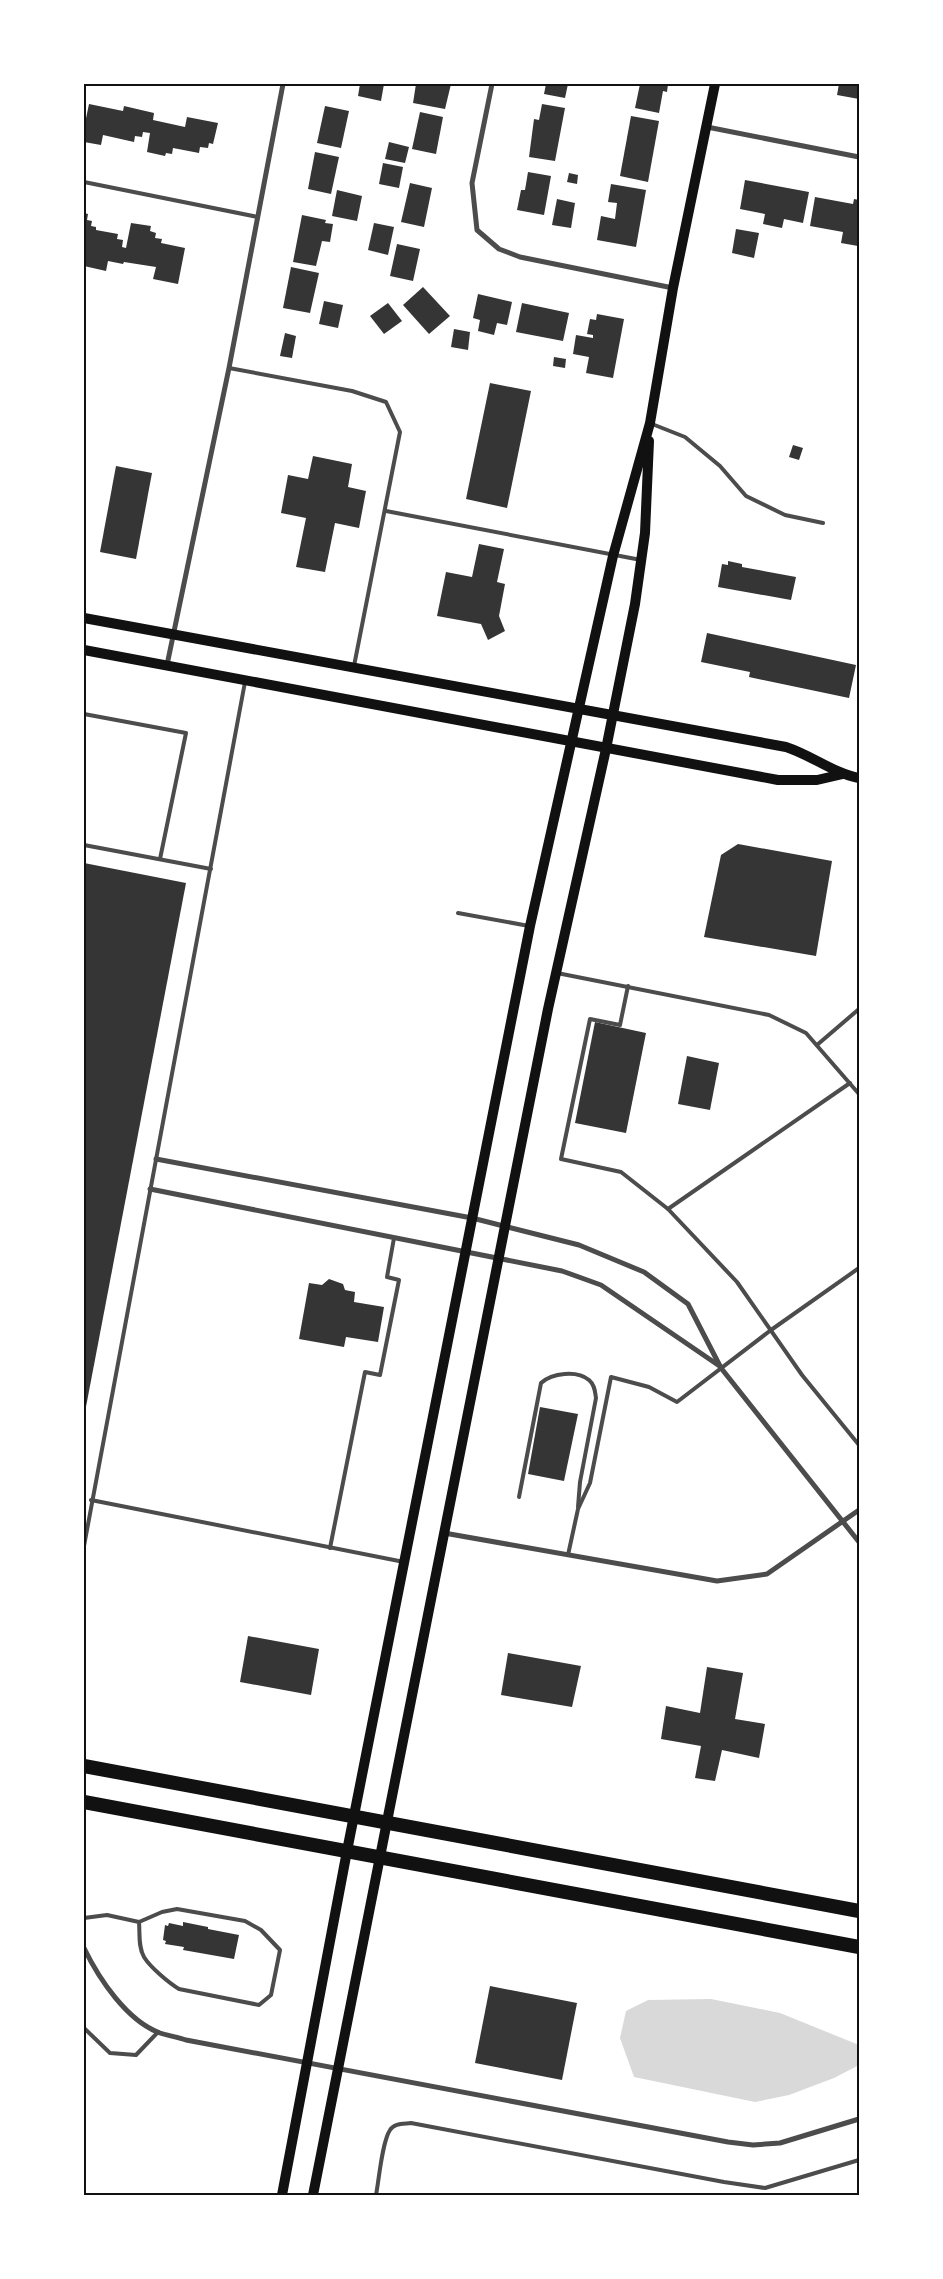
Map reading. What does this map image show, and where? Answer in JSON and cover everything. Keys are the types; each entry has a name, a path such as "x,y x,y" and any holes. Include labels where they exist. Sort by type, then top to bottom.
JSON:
{"highway":[{"path":"84,1766 859,1910"},
{"path":"84,1802 859,1947"}],"main road":[{"path":"282,2195 347,1851 530,926 614,556 650,423 673,288 715,84"},
{"path":"313,2195 498,1258 556,972 606,749 635,604 645,533 650,423"},
{"path":"84,618 580,707 786,747 804,753 842,774 859,778"},
{"path":"84,650 778,780 817,780 842,774"}],"street":[{"path":"167,665 229,368 283,84"},
{"path":"492,84 472,183 477,230 499,249 520,257 673,288"},
{"path":"706,127 859,157"},
{"path":"156,1159 472,1218 579,1245 644,1272 688,1304 721,1368 859,1542"},
{"path":"150,1189 562,1271 601,1285 721,1368"},
{"path":"444,1533 717,1581 767,1574 859,1510"},
{"path":"84,1948 94,1970 126,2010 158,2032 338,2069 728,2142 753,2145 780,2143 859,2119"}],"lane":[{"path":"84,182 258,217"},
{"path":"229,368 352,391 386,402 400,432 354,667"},
{"path":"650,423 685,437 720,466 746,496 785,515 823,523"},
{"path":"386,511 641,560"},
{"path":"84,1546 246,680"},
{"path":"84,714 186,733 160,859"},
{"path":"84,845 211,869"},
{"path":"458,913 530,926"},
{"path":"556,972 769,1015 806,1034 859,1094"},
{"path":"628,986 620,1025 590,1019 561,1159 621,1172 668,1209 737,1282 802,1375 859,1445"},
{"path":"817,1045 859,1009"},
{"path":"668,1209 850,1083"},
{"path":"330,1548 365,1372 380,1375 398,1280 387,1277 394,1238"},
{"path":"578,1509 590,1484 611,1377 649,1387 677,1402 771,1330 859,1268"},
{"path":"519,1498 541,1383 548,1377 557,1374 577,1376 588,1380 595,1388 596,1398 580,1482 578,1509 568,1555"},
{"path":"92,1500 404,1562"},
{"path":"84,1506 90,1507"},
{"path":"84,1918 107,1915 139,1922 162,1912 177,1909 245,1921 261,1930 280,1950 271,1995 259,2005 180,1989 172,1984 144,1957 140,1945 139,1922"},
{"path":"84,2028 110,2053 136,2055 158,2032"},
{"path":"376,2195 386,2141 390,2129 397,2124 411,2123 724,2182 766,2188 859,2160"}],"shaded area":[{"path":"711,1999 780,2013 859,2045 859,2065 834,2078 789,2095 755,2102 634,2077 620,2038 626,2011 648,2000"}],"building":[{"path":"360,84 384,84 381,101 358,96"},
{"path":"416,84 451,84 445,109 413,103"},
{"path":"546,84 568,84 565,98 544,94"},
{"path":"640,84 668,84 667,92 663,91 659,113 635,108"},
{"path":"839,84 859,84 859,99 837,95"},
{"path":"89,104 123,111 124,106 154,113 153,120 185,127 187,117 218,123 213,144 209,143 208,148 200,147 199,153 173,148 172,154 166,153 165,156 147,152 150,133 143,132 142,137 135,136 134,142 103,135 101,145 84,142 84,128"},
{"path":"542,104 565,108 555,161 529,157 534,119 539,120"},
{"path":"325,106 349,111 341,148 317,143"},
{"path":"420,112 443,117 436,154 412,149"},
{"path":"631,116 659,121 648,182 620,176"},
{"path":"389,142 409,147 405,163 385,159"},
{"path":"315,152 339,157 331,194 308,189"},
{"path":"383,163 403,167 399,188 379,184"},
{"path":"528,172 551,176 544,215 517,210 521,190 525,190"},
{"path":"569,173 578,175 577,184 567,182"},
{"path":"745,180 809,192 803,223 784,219 782,228 763,224 765,214 740,209"},
{"path":"410,183 432,188 424,227 401,222"},
{"path":"611,184 646,190 636,247 597,240 601,216 615,219 617,203 608,202"},
{"path":"337,190 362,196 357,221 332,216"},
{"path":"815,197 853,204 854,199 859,200 858,246 841,243 843,232 810,226"},
{"path":"557,199 575,203 571,228 552,225"},
{"path":"84,213 88,214 87,220 92,221 91,226 96,227 96,230 118,234 117,239 123,240 122,247 126,248 131,223 151,226 150,231 156,233 155,238 162,239 161,243 185,248 178,284 153,279 156,267 108,261 106,271 84,266"},
{"path":"302,215 326,220 325,223 333,224 330,242 322,241 316,266 293,262"},
{"path":"374,223 394,227 388,255 368,250"},
{"path":"736,229 759,233 754,258 732,253"},
{"path":"397,244 420,249 413,281 390,276"},
{"path":"291,267 319,273 310,313 283,308"},
{"path":"423,287 450,316 429,334 403,305"},
{"path":"478,294 512,302 507,325 497,323 494,335 478,331 480,320 473,318"},
{"path":"324,301 343,305 338,328 319,324"},
{"path":"388,303 402,321 384,334 370,316"},
{"path":"522,303 569,313 563,341 516,332"},
{"path":"597,314 624,319 613,378 586,373 589,357 573,354 576,335 593,338 593,335 587,334 590,319 596,320"},
{"path":"454,329 470,332 468,350 451,347"},
{"path":"285,333 296,336 292,358 280,356"},
{"path":"554,357 566,359 565,368 553,366"},
{"path":"490,383 531,391 507,508 466,499"},
{"path":"793,445 803,448 799,460 789,457"},
{"path":"313,456 352,464 348,487 366,491 359,528 335,523 325,572 296,567 306,518 281,513 288,475 308,479"},
{"path":"116,466 152,473 136,559 100,552"},
{"path":"479,544 504,549 497,582 505,584 499,616 505,631 488,640 481,624 437,616 446,572 472,577"},
{"path":"728,561 742,564 742,567 796,577 791,600 718,587 722,564 728,565"},
{"path":"707,633 856,665 849,698 749,677 750,672 701,662"},
{"path":"738,844 832,861 816,956 704,937 721,855"},
{"path":"84,863 186,883 85,1412 84,1411"},
{"path":"595,1022 646,1033 626,1133 575,1123"},
{"path":"687,1056 719,1063 710,1110 678,1104"},
{"path":"329,1279 343,1284 345,1290 355,1292 354,1302 384,1307 378,1342 346,1337 344,1347 299,1339 309,1283 322,1285"},
{"path":"540,1407 578,1414 564,1481 528,1474"},
{"path":"248,1636 319,1649 311,1695 240,1682"},
{"path":"508,1653 581,1666 572,1707 501,1695"},
{"path":"707,1667 743,1673 735,1719 765,1724 759,1758 722,1750 715,1781 695,1778 701,1746 661,1739 666,1706 700,1713"},
{"path":"183,1922 239,1935 234,1959 183,1950 184,1947 165,1944 166,1941 163,1940 165,1925 168,1926 169,1923 183,1926"},
{"path":"490,1986 577,2003 562,2080 475,2063"}]}
